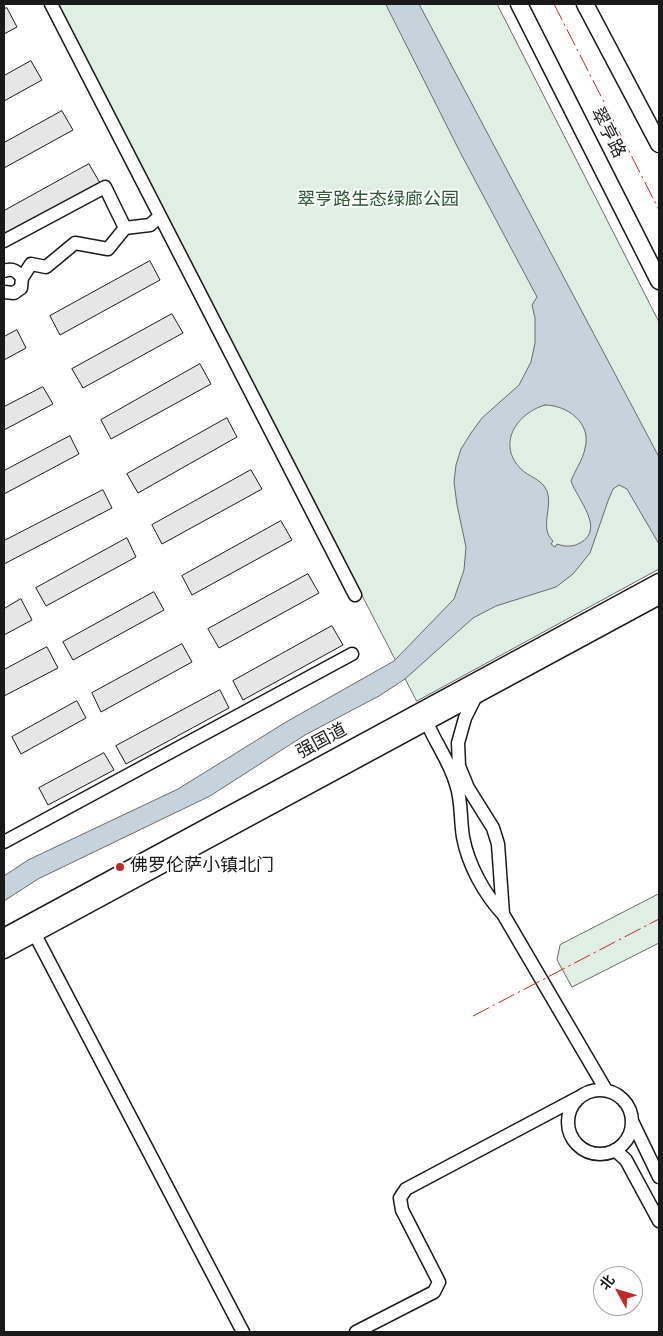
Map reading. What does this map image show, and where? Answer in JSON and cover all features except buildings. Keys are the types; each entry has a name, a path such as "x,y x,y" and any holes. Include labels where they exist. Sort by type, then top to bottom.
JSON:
{"main road":[{"name":"翠亨路","path":"519,4 659,281"},
{"path":"586,4 659,144"},
{"name":"强国道","path":"4,950 32,928 424,716 659,582"},
{"name":"强国道","path":"424,716 477,694 659,596"},
{"name":"强国道","path":"4,937 32,928"}],"street":[{"path":"51,4 355,595"},
{"path":"4,241 105,187 125,228"},
{"path":"4,292 14,294 21,288 22,278 31,264 46,268 75,244 108,248 125,228 150,225 160,216"},
{"path":"4,271 10,269 17,271 22,278"},
{"path":"4,842 352,654"},
{"path":"477,694 465,718 458,743 460,766 468,788 493,828 498,844 503,914"},
{"path":"424,716 449,761 457,786 463,837 470,860 492,902 503,914 606,1090"},
{"path":"32,928 243,1332"},
{"path":"356,1332 434,1292 439,1282 402,1210 400,1198 406,1189 585,1094 594,1090 606,1090 624,1100 659,1177"},
{"path":"585,1094 573,1105 568,1119 571,1135 586,1151 599,1154 615,1150 627,1139 632,1121"},
{"path":"615,1150 626,1160 659,1221"}],"green space":[{"name":"翠亨路生态绿廊公园","path":"57,4 497,4 659,322 659,569 417,701"},
{"path":"659,894 659,943 572,987 557,960 560,945"}],"shaded area":[{"path":"386,4 419,4 659,457 659,544 627,489 619,485 613,489 590,553 573,574 556,587 496,606 473,618 405,679 379,696 305,735 210,796 38,879 4,901 4,876 28,860 178,789 286,722 394,661 454,599 464,570 466,547 454,482 456,465 461,449 471,433 482,418 519,385 531,362 535,343 535,318 532,305 537,297 460,152","holes":["545,405 562,408 576,417 585,431 586,439 583,457 571,481 588,514 590,530 587,537 580,543 572,546 557,544 555,547 551,544 553,541 547,530 547,491 539,481 521,469 510,450 510,440 519,422 535,409"]}],"power":[{"path":"554,4 659,210"},
{"path":"473,1016 659,919"}],"place":[{"name":"佛罗伦萨小镇北门","path":"120,867"}]}
